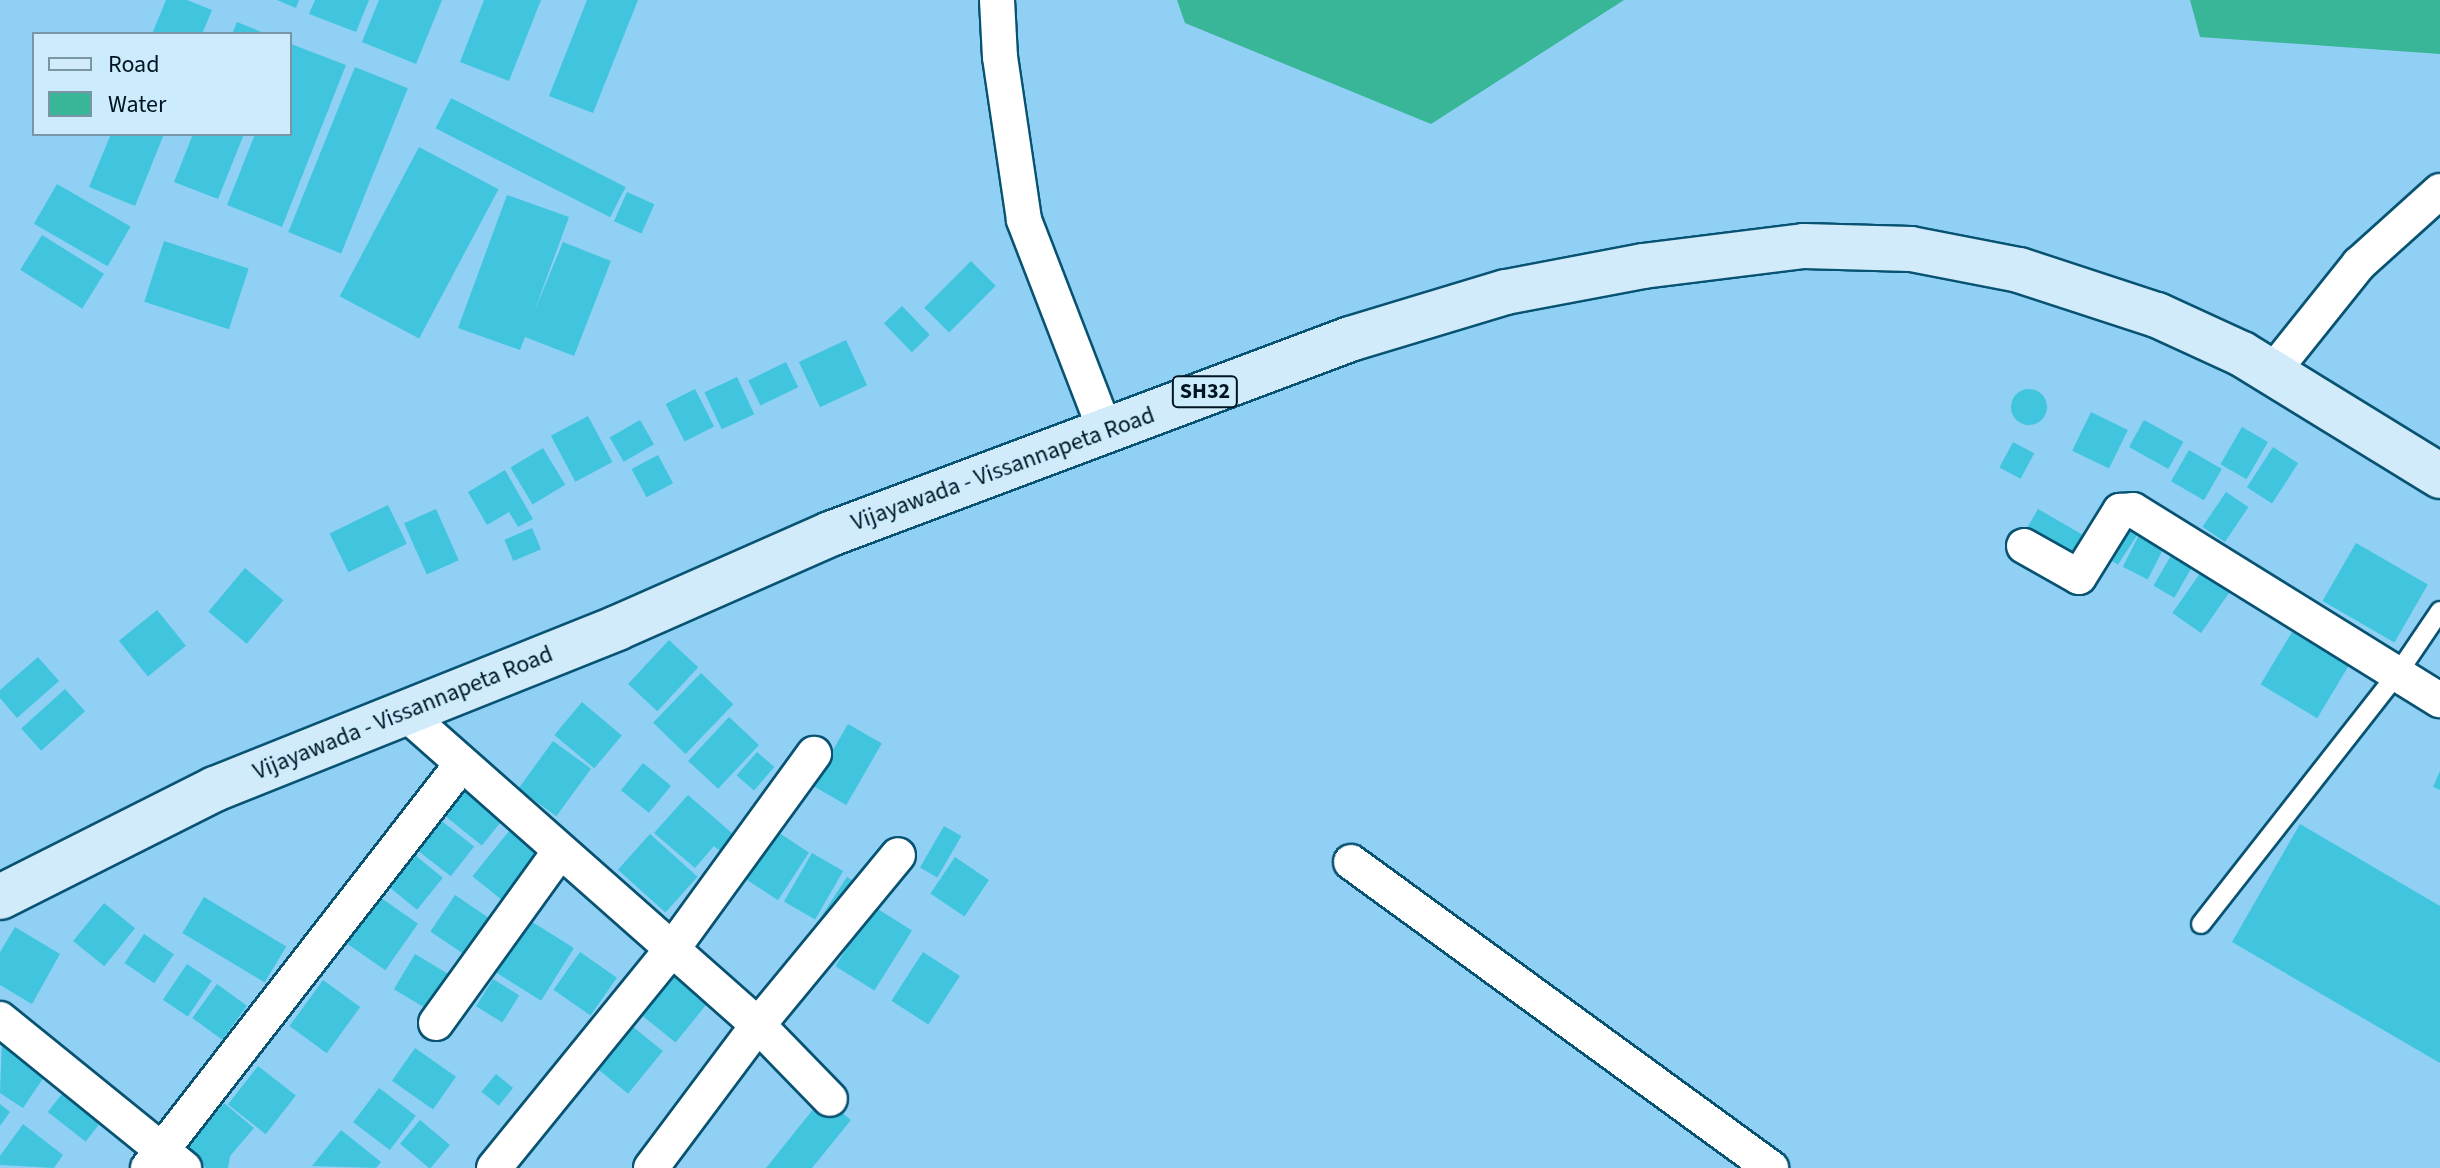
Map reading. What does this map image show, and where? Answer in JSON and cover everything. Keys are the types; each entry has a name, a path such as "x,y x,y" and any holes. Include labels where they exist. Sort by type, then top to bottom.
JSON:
{"main road":[{"name":"Vijayawada - Vissannapeta Road","path":"0,897 215,789 403,711 617,628 830,534 1350,339 1506,292 1643,266 1804,246 1911,249 2019,270 2157,315 2274,370 2440,476"}],"street":[{"path":"997,0 1000,57 1024,220 1106,433"},
{"path":"2274,370 2359,264 2440,191"},
{"path":"2024,546 2079,577 2120,511 2133,510 2440,700"},
{"path":"403,711 758,1025 830,1099"},
{"path":"494,1168 673,948 814,754"},
{"path":"0,1019 165,1162 461,765"},
{"path":"436,1023 560,851"},
{"path":"651,1168 758,1025 898,855"},
{"path":"1351,862 1771,1168"}],"lane":[{"path":"2201,924 2398,673 2440,611"}],"water":[{"path":"1177,0 1624,0 1431,124 1185,23"},
{"path":"2190,0 2440,0 2440,54 2200,37"}],"building":[{"path":"166,0 187,0 212,10 203,32 153,32"},
{"path":"277,0 299,0 296,8"},
{"path":"315,0 369,0 356,32 309,14"},
{"path":"379,0 442,0 416,64 362,42"},
{"path":"484,0 541,0 509,81 460,62"},
{"path":"587,0 638,0 593,113 549,96"},
{"path":"237,22 261,32 233,32"},
{"path":"292,44 346,65 282,227 227,205 254,136 292,136"},
{"path":"355,67 408,88 341,253 288,232"},
{"path":"451,98 626,187 610,217 436,128"},
{"path":"110,136 163,136 135,206 89,187"},
{"path":"192,136 243,136 218,199 174,182"},
{"path":"419,147 498,189 419,338 340,296"},
{"path":"57,184 131,226 108,266 34,224"},
{"path":"627,192 654,204 641,233 614,221"},
{"path":"507,195 569,217 534,312 563,242 611,261 574,356 525,337 520,350 458,328"},
{"path":"42,235 104,274 82,308 20,270"},
{"path":"164,241 249,269 229,329 144,302"},
{"path":"971,261 996,286 949,332 924,308"},
{"path":"902,306 930,335 912,352 884,323"},
{"path":"846,340 867,385 820,407 799,362"},
{"path":"786,362 798,387 761,406 748,380"},
{"path":"737,377 754,414 722,429 704,392"},
{"path":"695,389 714,426 685,441 666,404"},
{"path":"2029,389 2041,395 2047,407 2041,419 2029,425 2017,419 2011,407 2017,395"},
{"path":"2091,412 2128,430 2109,469 2072,451"},
{"path":"588,416 612,462 575,482 551,436"},
{"path":"640,420 654,444 624,462 610,437"},
{"path":"2144,420 2183,442 2168,469 2129,447"},
{"path":"2242,427 2268,442 2246,479 2220,464"},
{"path":"2013,442 2034,453 2021,479 1999,468"},
{"path":"2273,447 2298,463 2272,504 2247,487"},
{"path":"543,448 565,485 533,504 510,468"},
{"path":"2189,450 2222,469 2204,500 2171,481"},
{"path":"658,455 673,483 647,497 632,469"},
{"path":"505,470 533,519 518,527 509,512 487,525 468,492"},
{"path":"2226,492 2248,507 2225,542 2203,527"},
{"path":"388,505 407,544 348,572 330,533"},
{"path":"436,509 459,560 427,574 404,523"},
{"path":"2038,509 2085,536 2067,566 2020,539"},
{"path":"2126,521 2140,530 2118,565 2104,555"},
{"path":"532,528 541,549 513,561 504,540"},
{"path":"2140,533 2165,546 2148,580 2123,567"},
{"path":"2356,543 2428,584 2394,643 2322,601"},
{"path":"2173,552 2194,564 2174,598 2154,586"},
{"path":"245,568 283,600 247,644 208,612"},
{"path":"2201,572 2230,592 2201,633 2172,613"},
{"path":"157,610 186,646 148,677 119,641"},
{"path":"2292,632 2349,666 2317,718 2261,684"},
{"path":"669,640 698,667 657,711 628,684"},
{"path":"38,657 59,681 17,718 0,698 0,690"},
{"path":"701,673 733,704 685,754 653,723"},
{"path":"65,689 85,711 41,751 21,728"},
{"path":"582,702 622,735 594,768 554,735"},
{"path":"729,717 759,745 718,789 688,761"},
{"path":"848,724 882,744 846,805 812,785"},
{"path":"553,741 591,769 556,816 518,789"},
{"path":"757,752 774,767 754,790 737,775"},
{"path":"643,763 671,786 649,813 621,790"},
{"path":"2440,771 2440,790 2433,787"},
{"path":"464,777 508,813 482,846 438,810"},
{"path":"688,795 741,841 727,857 714,846 695,868 654,833"},
{"path":"434,815 474,846 451,876 411,845"},
{"path":"2300,824 2440,906 2440,1063 2232,942"},
{"path":"514,825 546,851 504,902 472,876"},
{"path":"944,826 961,836 937,878 920,868"},
{"path":"773,829 809,852 778,900 742,877"},
{"path":"650,834 698,877 665,912 618,870"},
{"path":"411,852 443,878 417,910 385,884"},
{"path":"812,853 843,871 815,919 784,901"},
{"path":"955,857 989,880 964,916 930,893"},
{"path":"847,877 861,886 832,932 818,922"},
{"path":"377,895 418,924 385,970 344,942"},
{"path":"455,895 492,920 468,957 430,931"},
{"path":"204,897 286,946 265,982 182,933"},
{"path":"104,903 135,928 104,966 73,941"},
{"path":"873,906 912,930 874,991 835,966"},
{"path":"529,920 574,948 541,1001 496,973"},
{"path":"15,927 60,954 32,1004 0,985 0,952"},
{"path":"144,934 174,954 154,983 124,963"},
{"path":"580,952 617,978 590,1015 554,990"},
{"path":"923,952 960,976 928,1025 891,1001"},
{"path":"415,954 456,979 435,1014 394,989"},
{"path":"187,964 212,981 188,1016 163,1000"},
{"path":"671,972 708,1002 676,1043 638,1012"},
{"path":"493,979 519,995 502,1023 476,1006"},
{"path":"323,980 360,1007 327,1053 289,1026"},
{"path":"217,984 247,1006 222,1040 192,1018"},
{"path":"627,1022 663,1051 628,1094 592,1065"},
{"path":"2,1040 48,1071 23,1108 0,1093"},
{"path":"415,1048 456,1077 433,1109 392,1081"},
{"path":"258,1066 296,1096 266,1134 228,1105"},
{"path":"496,1074 513,1088 499,1106 482,1092"},
{"path":"379,1088 416,1116 390,1150 353,1122"},
{"path":"65,1090 103,1120 86,1142 48,1112"},
{"path":"823,1097 851,1120 812,1168 766,1168"},
{"path":"224,1103 254,1128 230,1156 228,1168 206,1168 185,1151"},
{"path":"0,1104 10,1112 0,1126"},
{"path":"420,1120 450,1145 429,1168 400,1144"},
{"path":"23,1124 63,1155 54,1168 0,1165 0,1156"},
{"path":"341,1130 381,1162 376,1168 312,1166"}]}
